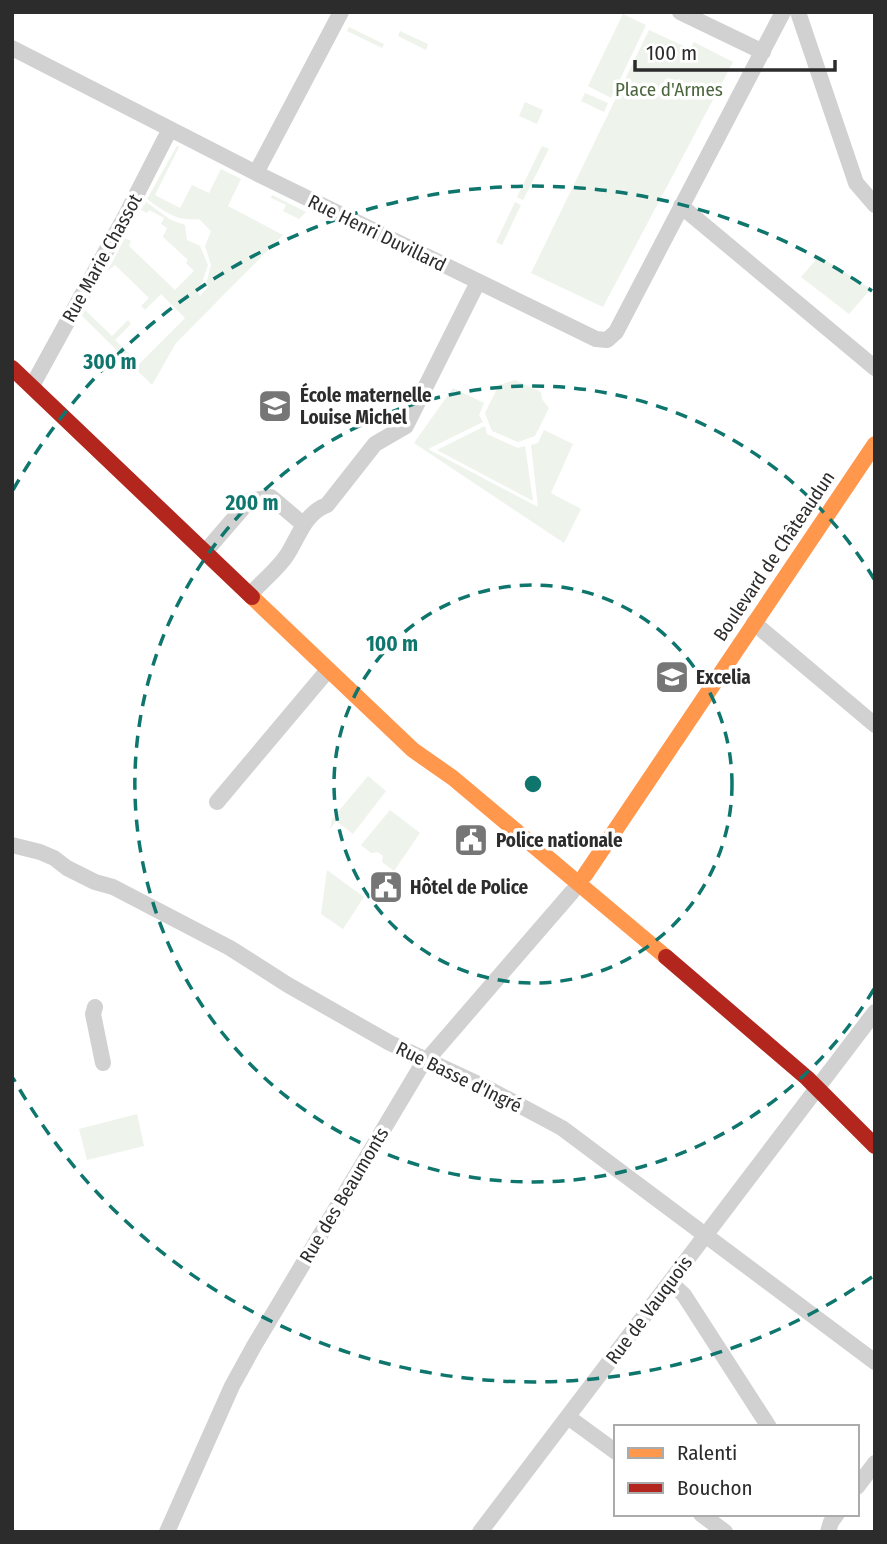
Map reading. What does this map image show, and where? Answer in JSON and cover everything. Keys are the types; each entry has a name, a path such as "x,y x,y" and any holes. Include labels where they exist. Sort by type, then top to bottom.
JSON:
{"main road":[{"path":"12,368 426,761 449,789 574,881"},
{"name":"Boulevard de Châteaudun","path":"574,881 875,444"},
{"path":"426,761 453,778 574,881 649,952 679,970 819,1089 875,1146"}],"street":[{"path":"256,173 341,12"},
{"path":"680,12 763,52"},
{"path":"783,12 681,206 875,368"},
{"path":"798,12 856,183 875,205"},
{"name":"Rue Henri Duvillard","path":"12,48 256,173 596,339 607,340 616,332 681,206"},
{"name":"Rue Marie Chassot","path":"32,387 170,129"},
{"path":"250,595 287,556 316,509 327,505 374,443 407,426 478,282"},
{"path":"203,551 249,501 271,497 304,525"},
{"path":"754,623 875,725"},
{"path":"217,802 328,670"},
{"name":"Rue Basse d'Ingré","path":"12,845 40,852 95,882 113,887 230,948 390,1044 428,1060 562,1128 875,1362"},
{"name":"Rue des Beaumonts","path":"167,1532 221,1410 249,1356 368,1155 428,1060 574,881"},
{"path":"95,1007 93,1014 103,1063"},
{"name":"Rue de Vauquois","path":"480,1532 875,1012"},
{"path":"670,1282 684,1295 768,1425"},
{"path":"568,1417 614,1451"},
{"path":"859,1484 875,1463"},
{"path":"704,1516 725,1532"}],"green space":[{"path":"623,14 646,25 611,98 588,86"},
{"path":"349,27 384,44 382,48 347,31"},
{"name":"Place d'Armes","path":"649,30 690,49 694,42 733,62 603,307 531,273"},
{"path":"400,31 428,44 426,50 398,36"},
{"path":"585,93 608,103 604,112 581,101"},
{"path":"525,102 543,110 537,124 519,116"},
{"path":"177,146 179,147 155,195 180,208 192,185 209,193 221,169 241,179 228,206 283,235 176,343 152,385 82,316 85,310 112,336 128,320 131,324 115,340 139,364 185,318 161,294 145,310 141,306 149,298 115,265 107,272 125,238 131,241 129,246 175,290 194,271 186,263 188,260 163,237 167,228 161,224 164,218 149,210 147,213 141,210 146,202 171,220 185,225 187,240 200,246 208,265 198,294 200,296 208,287 206,285 211,265 205,246 211,231 199,219 178,217 147,199"},
{"path":"542,146 549,149 523,200 517,197"},
{"path":"272,195 306,212 299,219 283,211 286,205 271,198"},
{"path":"515,202 521,205 502,245 496,242"},
{"path":"819,256 871,289 849,314 801,277"},
{"path":"515,380 541,392 542,399 549,408 535,436 518,442 492,431 485,413 499,385"},
{"path":"453,388 484,403 479,415 483,422 428,449 538,507 531,445 538,443 544,430 573,444 551,493 581,509 564,543 414,443"},
{"path":"485,426 487,434 518,448 525,446 533,501 437,450"},
{"path":"368,776 386,791 353,834 336,821 330,829 332,819"},
{"path":"390,810 420,833 394,871 382,862 383,856 378,852 371,853 361,845"},
{"path":"327,870 364,897 343,929 321,914"},
{"path":"137,1114 144,1146 87,1160 79,1129"}],"traffic: slow":[{"path":"585,875 875,444"},
{"path":"252,597 413,750 453,778 666,957"}],"traffic: jam":[{"path":"12,368 252,597"},
{"path":"666,957 807,1078 875,1146"}],"place":[{"name":"École maternelle Louise Michel","path":"275,406"},
{"name":"Excelia","path":"672,677"},
{"name":"Police nationale","path":"471,840"},
{"name":"Hôtel de Police","path":"386,887"}]}
